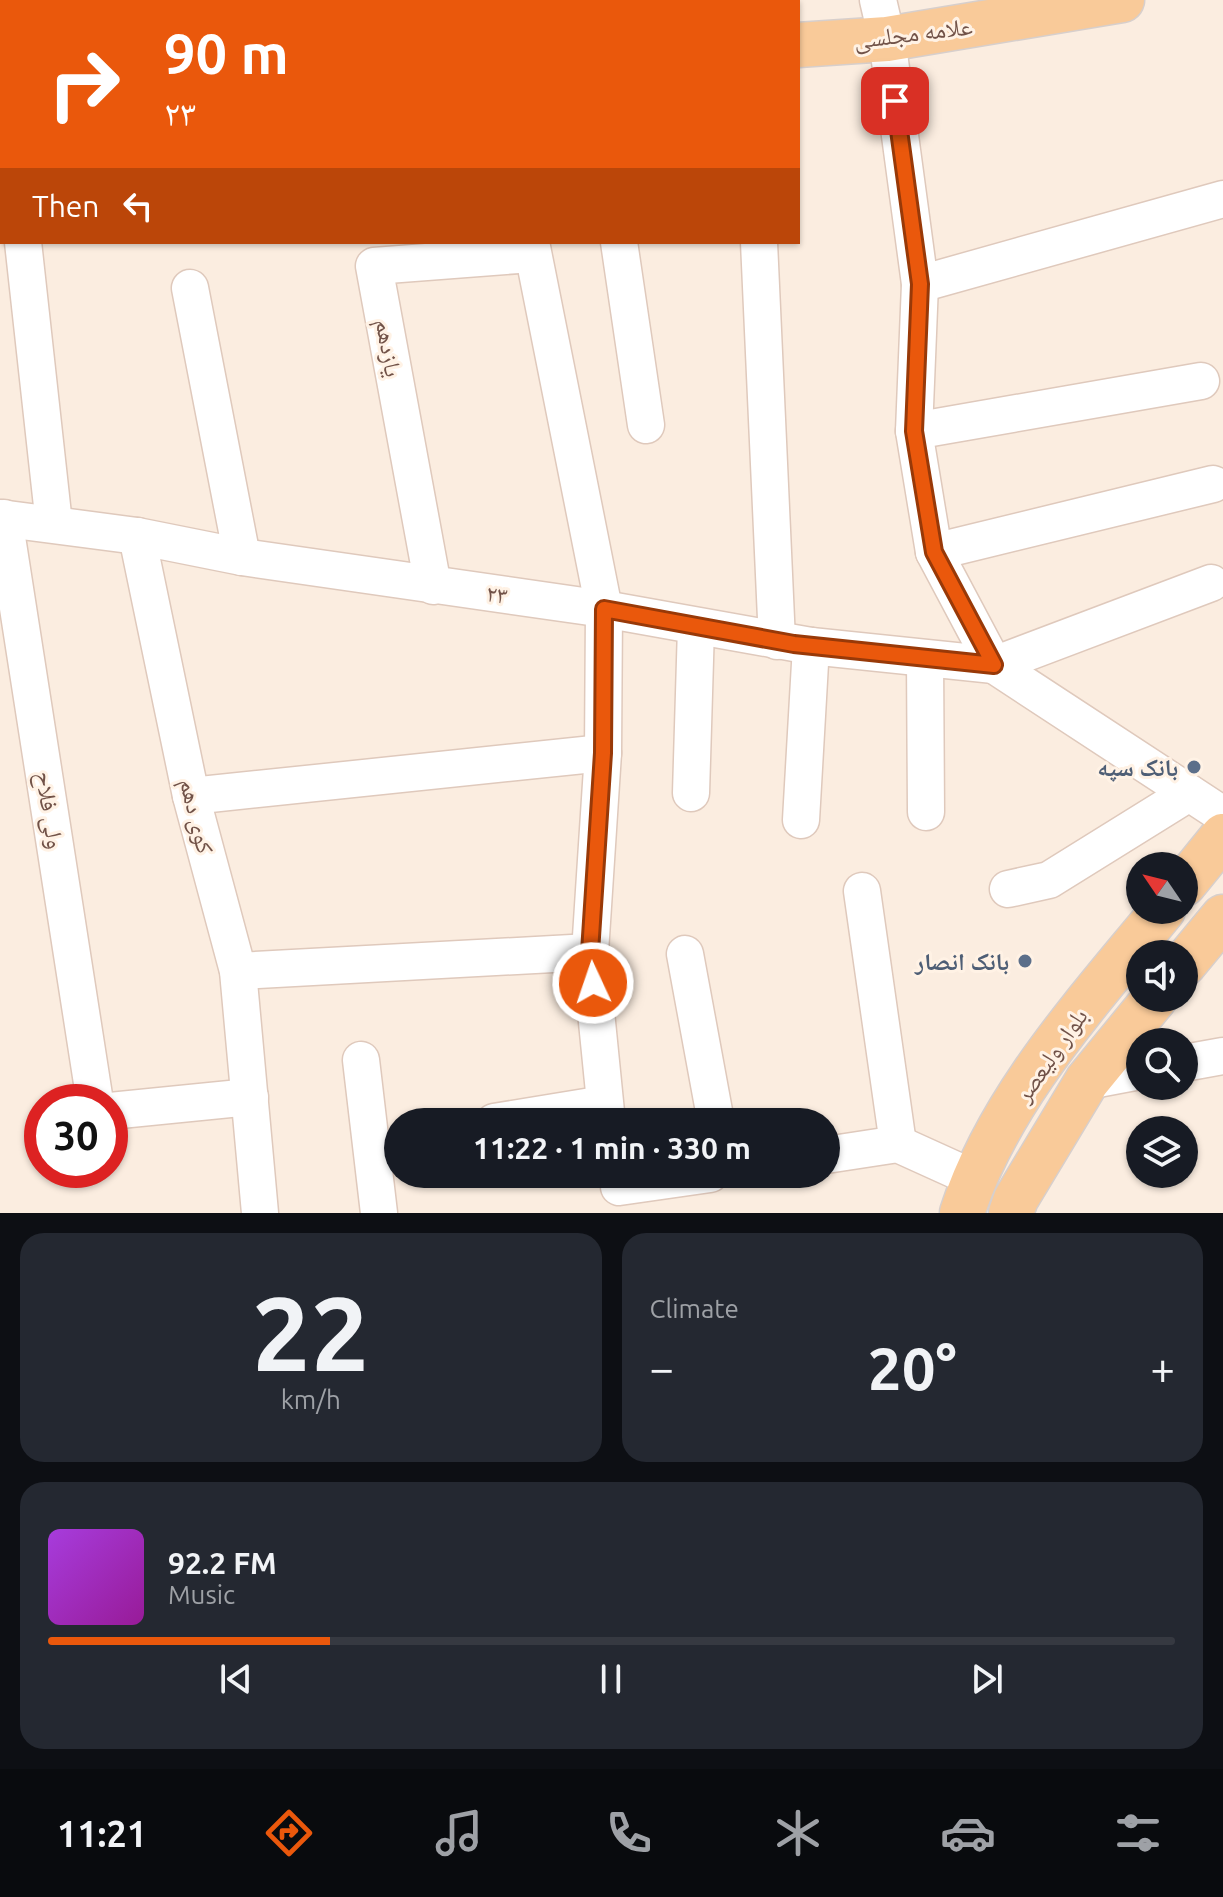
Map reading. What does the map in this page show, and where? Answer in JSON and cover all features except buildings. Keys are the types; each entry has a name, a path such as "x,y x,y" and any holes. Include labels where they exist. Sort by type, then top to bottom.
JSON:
{"main road":[{"name":"علامه مجلسی","path":"800,44 883,20 1122,0"},
{"path":"1198,867 1223,836"},
{"path":"1198,947 1223,917"},
{"name":"بلوار ولیعصر","path":"967,1196 1039,1064 1152,924"},
{"name":"بلوار ولیعصر","path":"1011,1213 1016,1199 1087,1081 1144,1012"}],"street":[{"path":"883,20 920,284 914,431 934,552 994,665 1223,815"},
{"path":"920,284 1223,199"},
{"path":"23,244 54,524"},
{"path":"619,244 646,425"},
{"path":"759,244 794,644 801,820"},
{"path":"532,248 604,609 603,753 590,952 606,1108"},
{"name":"یازدهم","path":"433,586 374,266 532,248"},
{"path":"190,288 242,557"},
{"path":"914,431 1201,381"},
{"path":"934,552 1213,484"},
{"name":"۲۳","path":"2,518 137,536 242,557 433,586 604,609 794,644 994,665"},
{"name":"ولی فلاح","path":"2,518 92,1084"},
{"name":"کوی دهم","path":"137,536 191,796 238,971 260,1213"},
{"path":"994,665 1211,583"},
{"path":"691,793 696,627"},
{"path":"925,659 926,812"},
{"path":"191,796 603,753"},
{"path":"1008,889 1049,880 1189,793"},
{"path":"862,891 898,1144 967,1196"},
{"path":"238,971 590,952"},
{"path":"685,954 713,1108"},
{"path":"1198,1060 1223,1056"},
{"path":"361,1060 384,1140 379,1213"},
{"path":"1087,1081 1126,1074"},
{"path":"128,1109 250,1097"},
{"path":"840,1153 898,1144"}],"place":[{"name":"بانک سپه","path":"1194,767"},
{"name":"بانک انصار","path":"1025,961"}],"route":[{"path":"593,983 590,952 603,753 604,609 794,644 994,665 934,552 914,431 920,284 895,101"}]}
